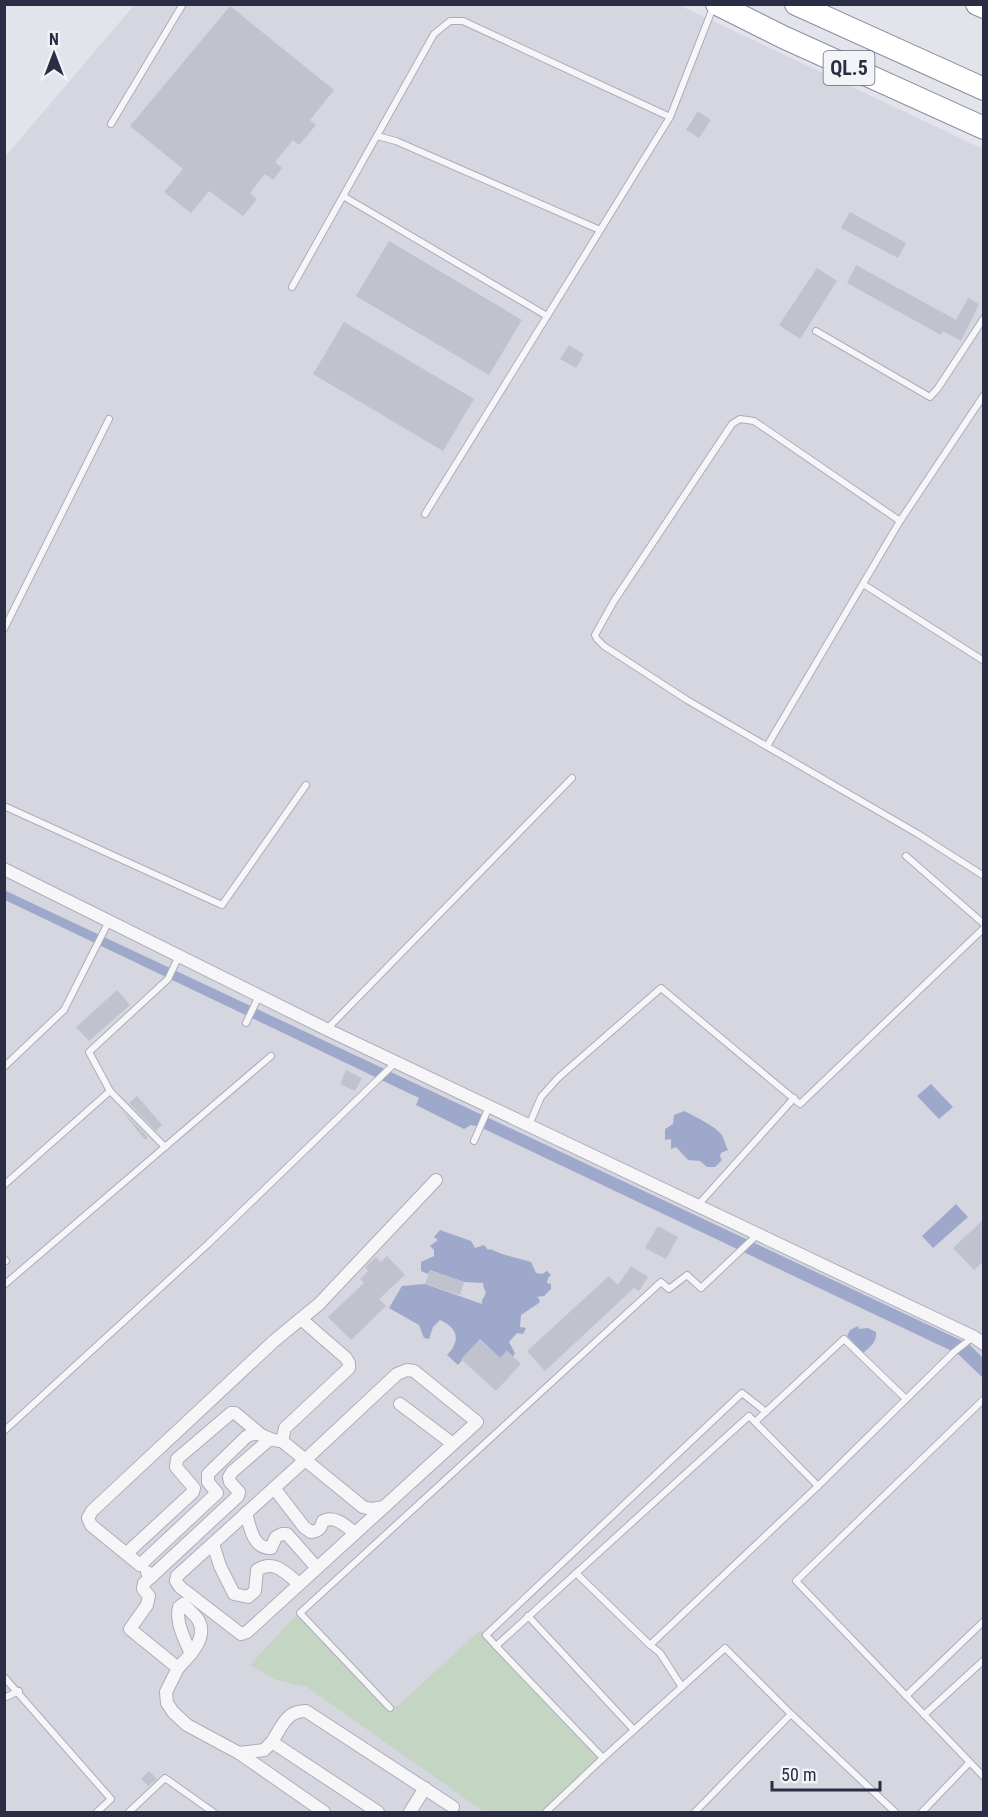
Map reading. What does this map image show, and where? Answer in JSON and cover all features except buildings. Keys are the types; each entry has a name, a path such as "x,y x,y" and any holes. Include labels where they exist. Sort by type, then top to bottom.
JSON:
{"highway":[{"name":"QL.5","path":"715,4 984,128"},
{"name":"QL.5","path":"796,4 984,89"},
{"path":"978,4 984,7"}],"street":[{"path":"4,868 179,956 256,1002 326,1029 391,1066 487,1112 528,1126 698,1205 754,1238 974,1341"},
{"path":"152,1576 91,1525 88,1518 92,1511 274,1341 319,1304 436,1180"},
{"path":"178,1668 130,1629 147,1605 149,1596 143,1588 144,1582 238,1496 238,1492 230,1482 229,1477 232,1472 285,1428 350,1368 350,1363 346,1358 301,1319"},
{"path":"407,1370 414,1371 477,1422 453,1444 247,1632 242,1634 180,1587 176,1581 177,1576 397,1374 407,1370"},
{"path":"400,1404 453,1444"},
{"path":"127,1553 193,1492 194,1488 176,1467 177,1460 231,1413 235,1413 305,1460 363,1507 372,1509 384,1507"},
{"path":"140,1565 217,1493 208,1482 208,1474 246,1437 253,1433 271,1438"},
{"path":"274,1488 304,1527 311,1532 316,1532 323,1521 328,1518 359,1530"},
{"path":"359,1530 364,1517 363,1507"},
{"path":"246,1513 259,1546 271,1548 276,1537 287,1534 317,1568"},
{"path":"213,1544 220,1566 234,1594 248,1597 255,1591 257,1570 264,1566 271,1565 279,1568 299,1584"},
{"path":"191,1654 178,1668 166,1692 167,1702 173,1712 187,1725 239,1753 324,1812"},
{"path":"239,1753 264,1750 272,1742 286,1719 296,1711 306,1711 425,1788 452,1811"},
{"path":"272,1742 378,1812"},
{"path":"410,1812 425,1788"}],"lane":[{"path":"111,124 183,4"},
{"path":"425,514 670,117 715,4"},
{"path":"292,287 434,34 450,21 463,21 670,117"},
{"path":"377,136 396,141 600,230"},
{"path":"343,196 547,316"},
{"path":"816,331 930,397 984,318"},
{"path":"767,746 900,521 984,395"},
{"path":"4,629 109,419"},
{"path":"900,521 754,421 740,419 732,424 614,601 595,634 604,646 687,700 918,834 984,876"},
{"path":"863,584 984,661"},
{"path":"326,1029 572,777"},
{"path":"4,806 222,905 306,785"},
{"path":"528,1126 541,1097 558,1078 661,987 801,1104 984,926 906,856"},
{"path":"4,1067 64,1010 109,921"},
{"path":"165,1147 110,1091 88,1052 168,979 179,956"},
{"path":"248,1020 256,1002"},
{"path":"4,1285 271,1056"},
{"path":"4,1431 208,1244 391,1066"},
{"path":"4,1185 110,1091"},
{"path":"698,1205 794,1098"},
{"path":"474,1141 487,1112"},
{"path":"390,1708 300,1613 661,1282 669,1289 687,1275 701,1288 754,1238"},
{"path":"756,1422 844,1339 906,1399"},
{"path":"650,1645 818,1486 954,1352 974,1341"},
{"path":"603,1758 486,1635 742,1393 766,1412"},
{"path":"984,1398 796,1581 984,1777"},
{"path":"496,1646 749,1416 818,1486"},
{"path":"576,1573 660,1653 682,1687"},
{"path":"528,1616 634,1730"},
{"path":"906,1696 984,1621"},
{"path":"546,1812 725,1648 895,1812"},
{"path":"924,1715 984,1660"},
{"path":"4,1677 19,1691 111,1799 97,1812"},
{"path":"4,1698 19,1691"},
{"path":"695,1812 791,1714"},
{"path":"922,1812 969,1763"},
{"path":"129,1812 165,1778 213,1812"}],"shaded area":[{"path":"135,4 679,5 983,149 983,1812 5,1812 5,157"}],"green space":[{"path":"301,1610 390,1708 399,1705 480,1630 603,1758 546,1812 484,1812 307,1687 276,1680 250,1665"}],"water":[{"path":"4,890 969,1344 983,1358 983,1378 958,1354 480,1127 471,1125 464,1129 416,1105 419,1098 5,900"},
{"path":"931,1084 953,1107 939,1119 917,1096"},
{"path":"684,1111 709,1125 722,1136 728,1150 721,1153 722,1160 715,1167 707,1167 700,1161 688,1160 676,1147 671,1149 671,1139 665,1140 665,1129 673,1124 674,1115"},
{"path":"956,1204 968,1217 933,1248 922,1236"},
{"path":"440,1230 471,1241 475,1248 484,1245 488,1250 531,1262 536,1273 542,1274 547,1271 551,1275 547,1283 551,1284 551,1289 544,1296 537,1297 540,1300 539,1303 521,1315 520,1327 526,1328 523,1334 517,1333 509,1342 515,1353 513,1357 507,1351 500,1358 480,1339 458,1365 447,1355 456,1339 451,1327 440,1320 433,1327 429,1339 424,1338 419,1325 389,1308 402,1286 425,1284 482,1304 486,1293 483,1283 464,1282 430,1270 428,1274 421,1271 421,1262 434,1256 434,1250 430,1246 438,1240 434,1237"},
{"path":"858,1326 859,1329 868,1328 876,1332 871,1346 863,1353 847,1336 850,1330"}]}
